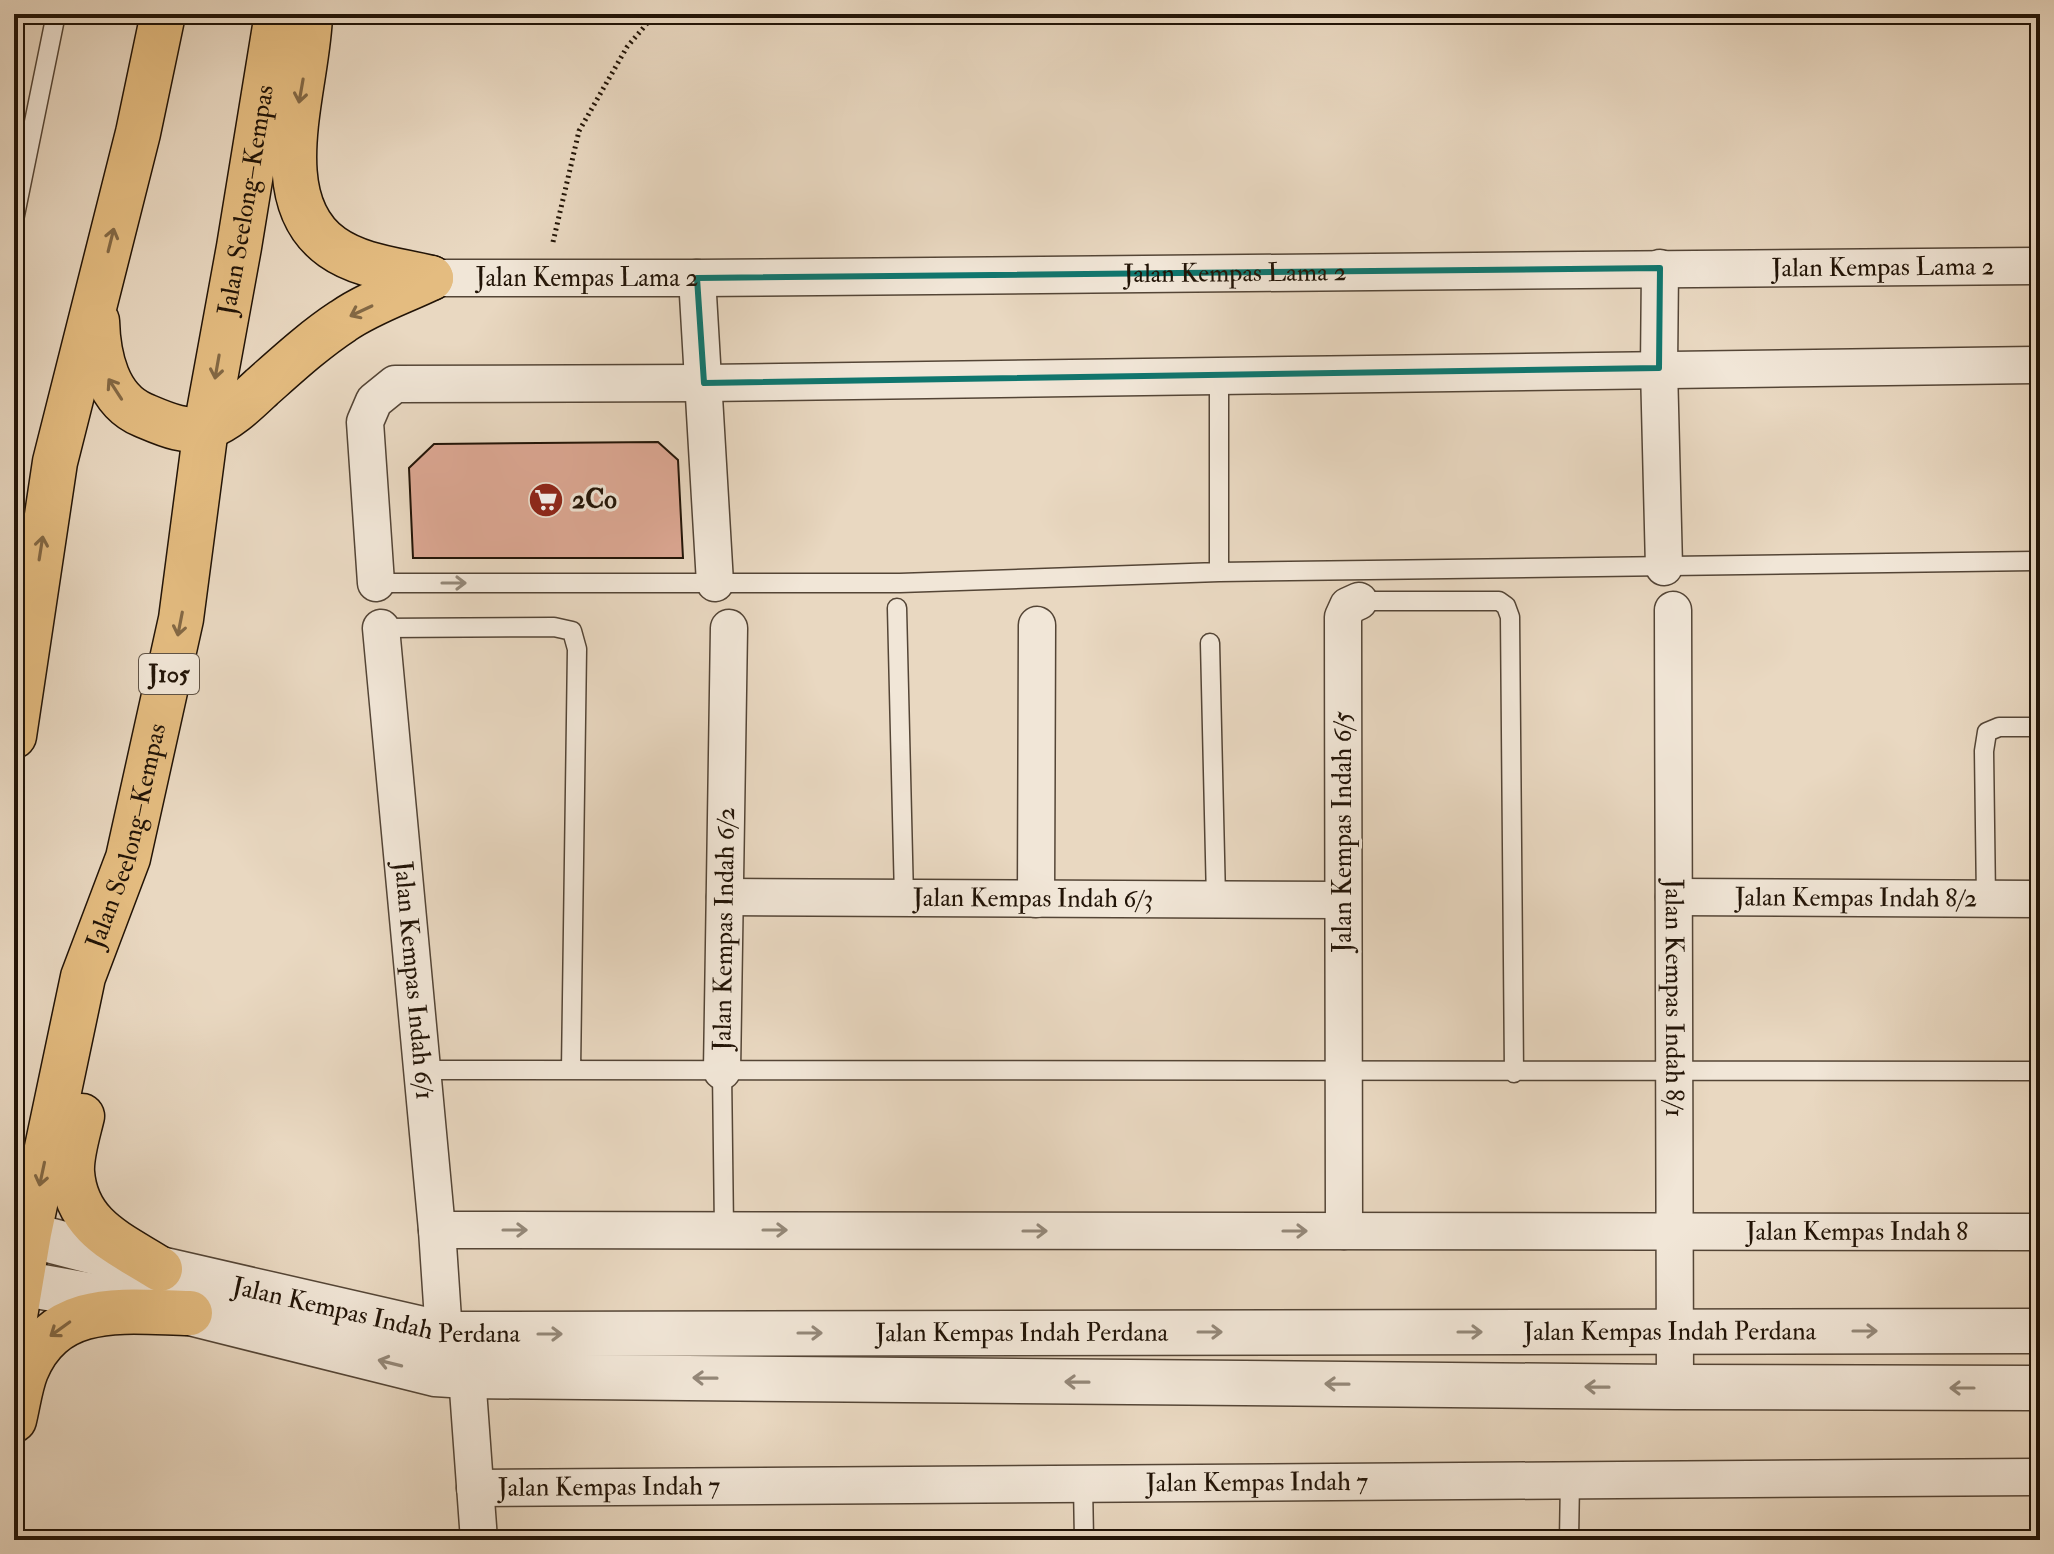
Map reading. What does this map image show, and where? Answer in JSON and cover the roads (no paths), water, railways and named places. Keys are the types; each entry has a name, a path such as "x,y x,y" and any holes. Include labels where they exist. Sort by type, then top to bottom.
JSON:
{"main road":[{"path":"14,736 55,462 138,133 163,14"},
{"name":"Jalan Seelong–Kempas","path":"16,1296 22,1232 83,977 128,858 181,619 206,428 277,14"},
{"path":"310,14 310,42 293,159 298,197 309,223 331,247 362,262 431,278"},
{"path":"97,300 98,347 108,380 129,409 163,424 184,429 206,428 243,405 316,340 346,319 431,278"},
{"path":"128,858 72,1170 83,1212 97,1229 160,1269"},
{"path":"14,1420 26,1371 43,1344 63,1325 78,1317 104,1312 190,1313"}],"street":[{"name":"Jalan Kempas Lama 2","path":"431,278 2040,266"},
{"path":"1660,268 1664,567"},
{"path":"697,278 715,583"},
{"path":"376,583 365,422 374,401 395,384 704,383 2040,365"},
{"name":"Jalan Kempas Indah 6/5","path":"1344,1231 1343,617 1348,606 1359,601"},
{"name":"Jalan Kempas Indah 8/1","path":"1673,610 1675,1387"},
{"path":"1036,899 1037,625"},
{"name":"Jalan Kempas Indah 6/1","path":"381,628 444,1334"},
{"name":"Jalan Kempas Indah 6/2","path":"722,1071 729,628"},
{"name":"Jalan Kempas Indah 6/3","path":"725,897 1342,900"},
{"name":"Jalan Kempas Indah 8/2","path":"1674,897 2040,899"},
{"name":"Jalan Kempas Indah 8","path":"437,1230 2040,1232"},
{"name":"Jalan Kempas Indah Perdana","path":"22,1232 160,1269 444,1334 2040,1331"},
{"name":"Jalan Kempas Indah Perdana","path":"16,1296 190,1313 435,1374 467,1376 2040,1388"},
{"path":"467,1376 479,1540"},
{"name":"Jalan Kempas Indah 7","path":"475,1488 2040,1477"}],"lane":[{"path":"14,220 56,14"},
{"path":"1219,374 1219,572"},
{"path":"376,583 900,583 1219,572 2040,561"},
{"path":"1359,601 1499,601 1506,606 1510,617 1514,1073"},
{"path":"897,608 904,898"},
{"path":"381,628 554,627 572,631 577,649 571,1070"},
{"path":"1210,643 1216,899"},
{"path":"1986,899 1984,751 1987,732 1999,727 2040,727"},
{"path":"422,1070 2040,1071"},
{"name":"Jalan Kempas Indah 6/2","path":"722,1071 724,1230"},
{"path":"1569,1540 1570,1480"},
{"path":"1083,1484 1084,1540"}],"place":[{"name":"2Co","path":"546,500"}]}
